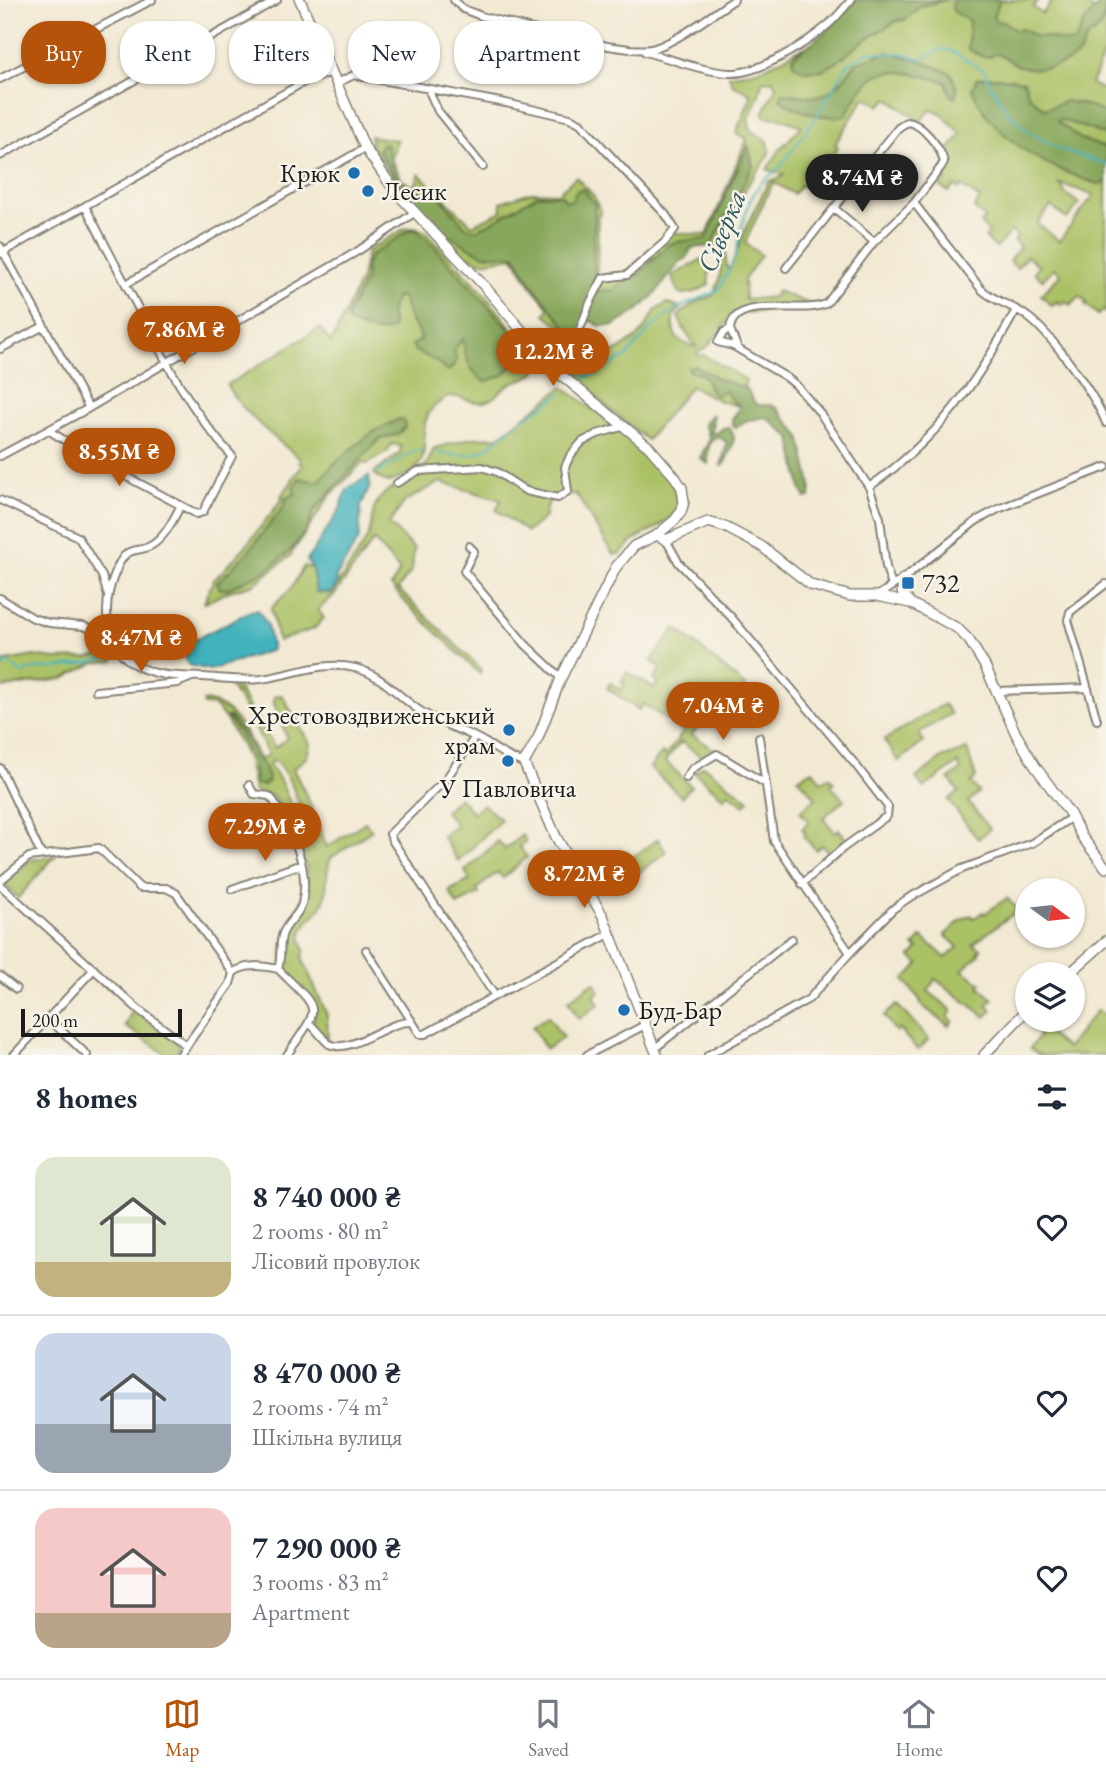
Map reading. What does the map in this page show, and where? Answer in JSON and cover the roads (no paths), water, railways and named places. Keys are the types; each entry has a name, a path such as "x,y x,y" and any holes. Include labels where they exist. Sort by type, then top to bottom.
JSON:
{"main road":[{"path":"300,0 309,21"},
{"path":"334,76 365,148 395,191 486,288 554,369 649,447 682,488 684,502 675,520 657,535 634,546 616,566 561,678 538,738 524,763 556,837 593,896 611,933 656,1052"},
{"path":"657,535 666,540 708,522 725,527 761,546 811,585 850,596 877,596 910,603 943,620 969,640 1022,745 1072,817 1082,837 1106,868"},
{"path":"903,579 902,592 910,603"},
{"path":"1083,962 1106,941"},
{"path":"984,1055 1015,1023"}],"street":[{"path":"0,79 152,0"},
{"path":"0,156 276,0"},
{"path":"454,0 463,9 481,16 598,44 640,50 729,73 747,72 778,58 829,24 850,0"},
{"path":"640,50 664,44 734,0"},
{"path":"337,83 354,75 506,103 570,118 580,123 666,215 675,229 665,242 627,275 603,278 576,339 554,369"},
{"path":"89,408 1,251 300,84"},
{"path":"428,89 438,111 483,167"},
{"path":"738,349 730,328 730,322 735,316 767,307 822,306 874,242 914,203 944,162 941,154 918,125 913,122 902,124 786,268"},
{"path":"126,284 365,148"},
{"path":"914,203 981,289 991,298 1027,315 1046,335 1085,385 1106,423"},
{"path":"48,430 180,507 200,514 232,456 193,407 166,363 85,206"},
{"path":"834,208 874,242"},
{"path":"0,456 89,408 358,251 414,213"},
{"path":"869,487 894,470 942,425 974,380 1016,310"},
{"path":"0,349 44,326"},
{"path":"730,328 718,342 738,349 796,385 850,455 869,487 880,518 886,567 892,586"},
{"path":"397,483 418,471 482,467 496,472 526,491 558,498 568,491 565,467 582,442 597,434 620,430 625,426"},
{"path":"877,596 903,579 976,521 998,509 1106,467"},
{"path":"0,500 78,537 102,576 108,597"},
{"path":"113,644 108,625 108,597 114,575 125,554 153,545 169,528 180,507"},
{"path":"666,540 679,563 755,645 888,807 887,816 843,848 802,884"},
{"path":"469,546 474,551 464,572 525,644 561,678"},
{"path":"1097,720 1069,615 1106,584"},
{"path":"0,598 33,618 49,623 83,626 97,631 127,659 149,671 170,676 258,679 327,665 354,668 381,679 430,718 475,737 524,763"},
{"path":"96,691 178,683 194,676"},
{"path":"997,691 1087,688"},
{"path":"475,737 446,779 390,834 495,996"},
{"path":"759,737 774,841 850,953"},
{"path":"686,778 692,769 717,754 766,784"},
{"path":"0,768 41,854"},
{"path":"249,785 254,794 269,796 274,800 294,835 301,867 302,906 282,936 278,969"},
{"path":"708,1055 809,999 850,953 907,898 962,869 1032,844 1072,817"},
{"path":"187,1046 139,1010 0,883 29,857 99,848 141,888 170,889 176,893 233,973"},
{"path":"232,890 296,866 301,867"},
{"path":"366,950 411,1022 420,1034 425,1034 611,933"},
{"path":"656,1052 792,939"},
{"path":"180,1055 230,984 233,973 250,966 278,969 311,1003 313,1016 310,1024 287,1055"},
{"path":"14,1055 94,969"},
{"path":"0,976 16,989"},
{"path":"48,1018 87,1055"},
{"path":"310,1024 330,1045 341,1048 367,1041 398,1023 411,1022"},
{"path":"587,1055 645,1025"}],"water":[{"path":"369,476 370,486 361,506 359,539 336,577 338,583 331,593 316,592 312,568 307,560 339,511 347,489"},
{"path":"258,610 267,624 272,650 210,670 188,665 184,654 186,644"}],"waterway":[{"name":"Сіверка","path":"582,380 626,357 652,327 676,309 719,290 736,255 750,201 760,184 781,166 815,119 848,64 868,52 905,54 922,59 940,49 951,51 985,71 989,83 1007,111 1026,130 1059,149 1106,164"},
{"name":"Сіверка","path":"438,453 466,455 482,451 562,393"},
{"name":"Сіверка","path":"377,473 414,451 422,450"},
{"name":"Сіверка","path":"127,645 164,640"},
{"name":"Сіверка","path":"0,669 7,662 23,673 34,669 86,663 115,653"}],"place":[{"name":"Крюк","path":"354,173"},
{"name":"Лесик","path":"368,191"},
{"name":"732","path":"908,583"},
{"name":"Хрестовоздвиженський храм","path":"509,730"},
{"name":"У Павловича","path":"508,761"},
{"name":"Буд-Бар","path":"624,1010"}]}
